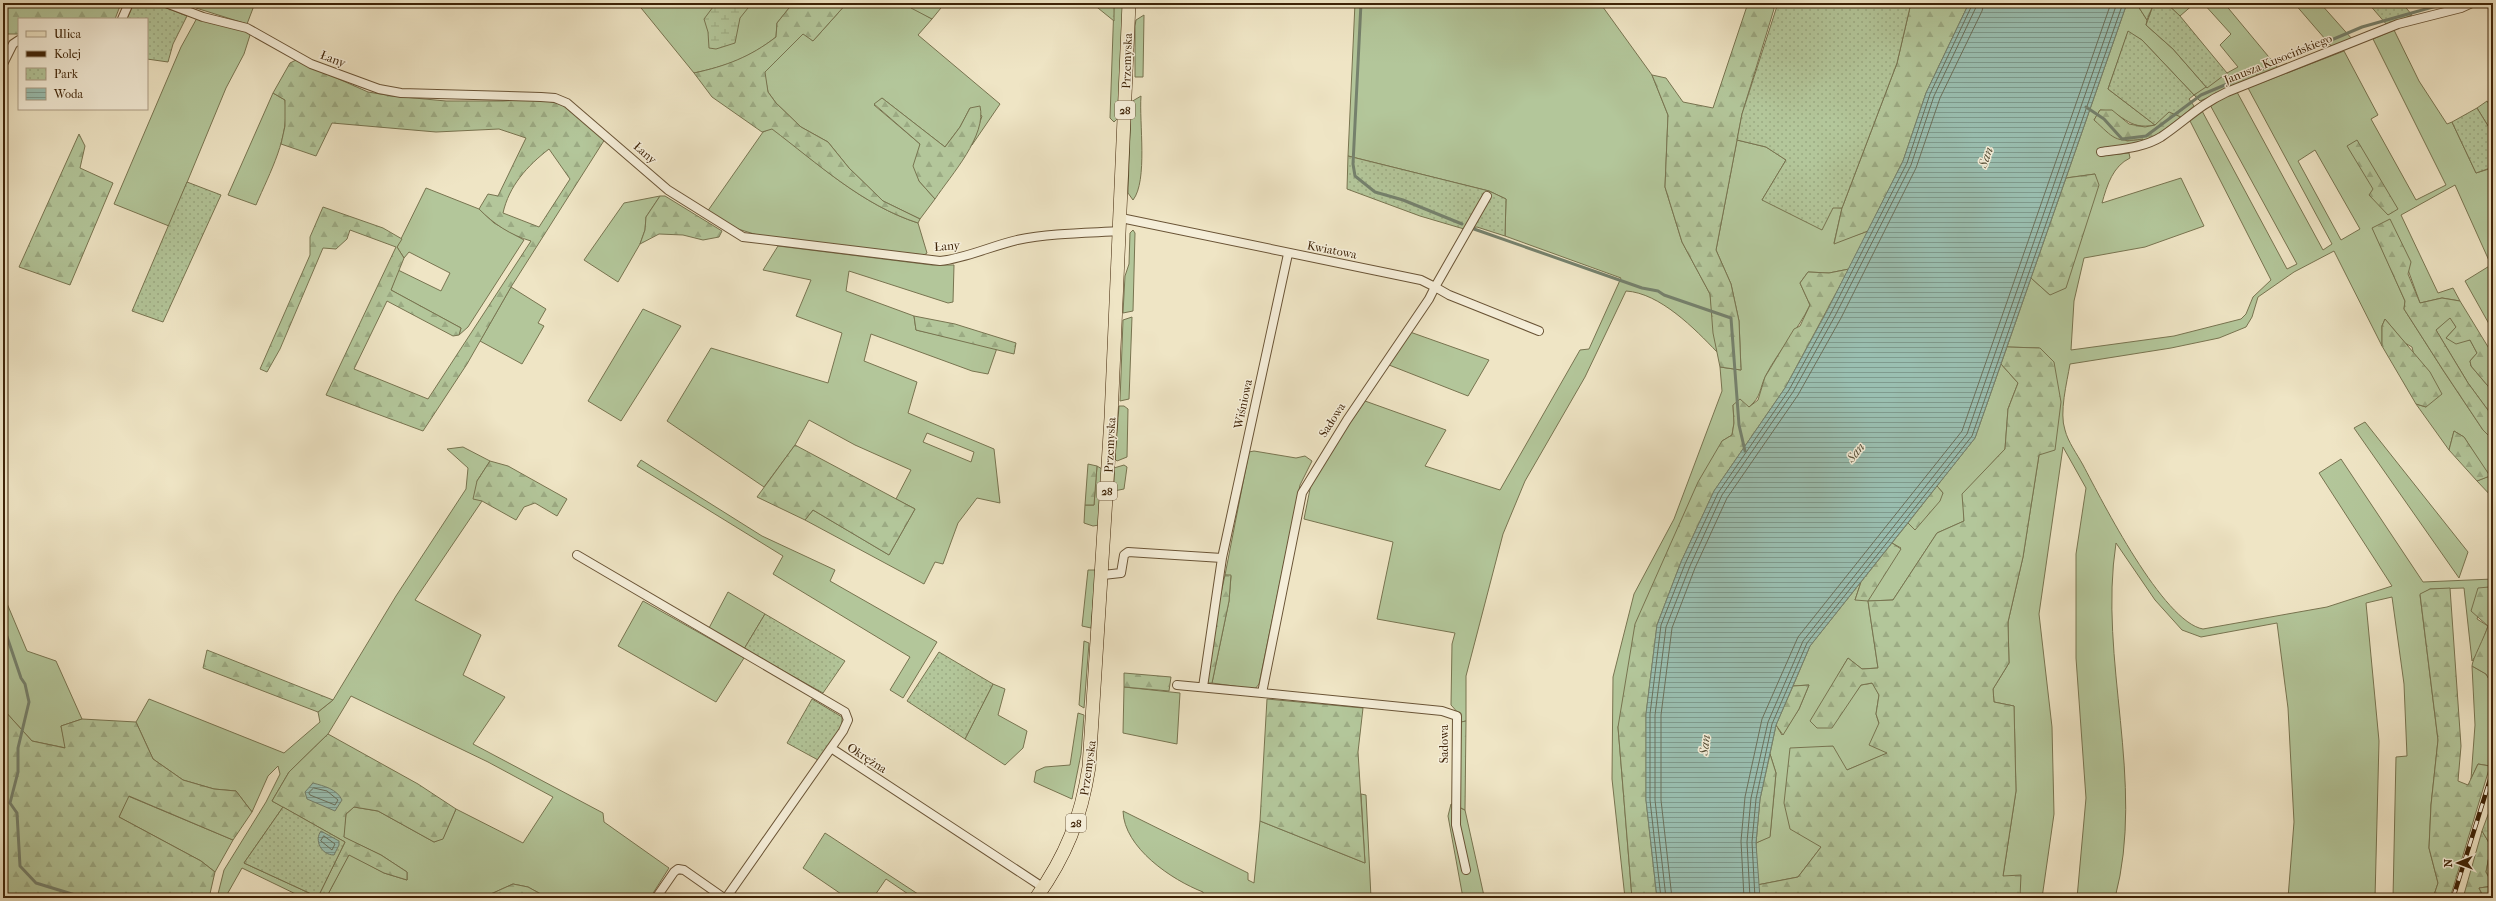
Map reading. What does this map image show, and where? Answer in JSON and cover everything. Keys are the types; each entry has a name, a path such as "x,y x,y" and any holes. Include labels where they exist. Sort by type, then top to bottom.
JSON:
{"main road":[{"name":"Przemyska","path":"1040,893 1067,848 1081,810 1086,784 1094,716 1103,575 1121,224 1129,3"}],"street":[{"path":"122,18 129,3"},
{"name":"Łany","path":"166,3 203,17 247,28 311,64 379,89 400,93 555,98 567,103 668,190 743,236 940,261 959,259 1016,241 1121,224"},
{"name":"Janusza Kusocińskiego","path":"2101,152 2133,148 2160,137 2204,102 2240,86 2398,24 2461,8 2472,3"},
{"path":"3,64 13,44 18,41"},
{"path":"1487,196 1435,287 1449,296 1539,331"},
{"name":"Kwiatowa","path":"1121,224 1421,280 1435,287"},
{"name":"Wiśniowa","path":"1203,688 1222,558 1288,254"},
{"name":"Sadowa","path":"1262,693 1302,493 1347,420 1429,299 1435,287"},
{"path":"1103,575 1121,573 1124,555 1128,552 1222,558"},
{"path":"577,555 845,712 848,720 843,731 831,748"},
{"name":"Sadowa","path":"1177,685 1442,711 1457,716 1456,825 1466,870"},
{"name":"Okrężna","path":"725,898 831,748 1040,893"},
{"path":"656,898 674,872 678,869 684,870 725,898"}],"green space":[{"path":"3,3 101,3 120,6 115,18 18,18 18,34 3,34"},
{"path":"134,3 154,3 187,16 173,44 168,62 148,59 148,18 127,18"},
{"path":"198,3 255,3 247,24 196,8"},
{"path":"637,3 793,3 777,23 776,37 747,56 727,64 694,73"},
{"path":"716,3 748,3 748,8 740,18 735,43 716,49 709,48 708,32 704,19"},
{"path":"793,3 847,3 813,41 803,34 765,72 768,92 776,103 801,127 828,142 849,168 883,201 920,219 918,223 878,206 859,194 823,169 772,129 762,132 712,97 694,73 737,60 757,50 776,37 777,23"},
{"path":"847,3 905,3 932,19 918,35 1000,104 972,145 982,116 970,108 960,127 945,147 882,98 874,105 920,144 919,181 935,199 920,219 883,201 849,168 828,142 801,127 776,103 768,92 764,72 803,33 813,41"},
{"path":"916,3 945,3 932,19 911,8"},
{"path":"1090,3 1114,3 1114,21 1093,4"},
{"path":"1114,3 1123,3 1119,117 1114,122 1110,118"},
{"path":"1355,3 1600,3 1652,75 1668,115 1665,187 1682,242 1710,294 1717,352 1688,323 1664,305 1639,293 1626,291 1585,377 1525,481 1503,534 1466,676 1466,721 1461,722 1460,715 1451,705 1452,644 1455,633 1377,619 1393,542 1304,519 1312,479 1365,401 1446,430 1425,466 1500,490 1580,350 1589,349 1621,278 1505,236 1506,199 1489,191 1348,156"},
{"path":"1748,3 1773,3 1774,9 1742,114 1716,250 1731,284 1739,321 1741,370 1720,367 1713,333 1710,294 1682,242 1665,187 1668,115 1652,75 1666,78 1683,102 1713,108"},
{"path":"1778,3 1911,3 1897,63 1842,208 1833,208 1822,230 1762,200 1786,160 1766,147 1737,140 1742,114"},
{"path":"1911,3 1969,3 1926,93 1903,161 1868,231 1834,244 1842,208 1897,63"},
{"path":"2127,3 2136,3 2147,20 2146,25 2173,49 2207,88 2194,95 2142,40 2128,32 2108,89 2155,125 2138,125 2108,111 2100,110 2094,120 2127,141 2143,139 2143,142 2097,149 2100,156 2129,153 2130,158 2124,161 2115,171 2102,203 2181,178 2204,226 2145,247 2084,258 2074,301 2071,350 2174,336 2241,319 2246,314 2253,297 2271,280 2189,119 2201,109 2287,269 2297,264 2209,103 2237,92 2323,250 2332,244 2248,88 2344,51 2378,115 2371,119 2416,200 2446,185 2373,39 2394,30 2419,81 2447,124 2452,122 2476,173 2492,168 2493,331 2465,281 2491,265 2455,185 2401,215 2438,293 2453,288 2460,301 2442,298 2420,303 2390,220 2373,229 2405,301 2404,309 2483,430 2493,440 2493,498 2477,481 2489,476 2464,437 2454,431 2449,450 2416,404 2426,407 2412,347 2405,343 2385,319 2382,326 2382,346 2334,251 2294,272 2258,297 2252,317 2246,327 2219,338 2171,348 2070,364 2063,406 2063,423 2068,439 2135,558 2152,584 2170,605 2187,621 2203,629 2327,607 2392,586 2319,473 2341,459 2423,582 2493,579 2493,594 2489,587 2477,619 2488,626 2479,651 2472,661 2464,588 2430,589 2420,595 2438,740 2431,805 2429,848 2438,883 2433,898 2393,898 2396,757 2407,756 2404,684 2392,597 2366,603 2379,741 2375,898 2288,898 2294,822 2288,708 2277,623 2201,637 2182,630 2155,600 2116,543 2112,587 2113,631 2124,765 2126,810 2123,854 2115,898 2077,898 2086,798 2076,658 2076,554 2086,488 2063,447 2039,614 2052,727 2054,814 2042,898 2015,898 2020,897 2003,876 2016,791 2014,706 1994,702 1993,689 2009,663 2008,622 2023,557 2039,455 2039,348 2007,347 2031,278 2050,295 2095,174 2066,178","holes":["2315,150 2360,229 2341,240 2298,161"]},
{"path":"2136,3 2154,3 2147,20"},
{"path":"2154,3 2166,3 2180,16 2227,73 2207,88 2173,49 2146,25"},
{"path":"2166,3 2195,3 2180,16"},
{"path":"2203,3 2224,3 2278,68 2258,76 2254,71 2229,80 2227,73 2238,67 2220,45 2231,34"},
{"path":"2294,3 2320,3 2352,39 2332,47"},
{"path":"2368,3 2402,3 2412,15 2387,25"},
{"path":"1144,15 1143,77 1135,77 1135,26 1136,20"},
{"path":"197,18 251,32 244,54 226,88 169,226 114,204 181,47"},
{"path":"2128,31 2142,40 2194,95 2189,99 2194,106 2181,117 2169,112 2155,125 2108,89"},
{"path":"296,60 368,92 393,96 446,101 503,101 538,99 561,104 605,139 511,287 467,364 423,431 326,395 396,247 350,230 347,239 336,249 323,248 280,349 267,372 260,369 310,255 310,237 323,207 383,228 402,239 397,247 404,258 391,290 461,328 459,335 453,336 387,301 354,369 428,399 531,241 516,236 503,228 479,209 488,194 498,196 526,138 499,129 436,132 332,123 316,156 281,144 285,126 285,100 273,93 290,63","holes":["549,149 570,179 539,227 503,213 514,185 533,162"]},
{"path":"2254,71 2258,76 2200,101 2194,95 2227,73 2229,80"},
{"path":"273,93 285,100 285,127 278,154 256,205 228,195"},
{"path":"1141,96 1142,166 1138,191 1133,200 1128,193 1131,102"},
{"path":"882,98 945,147 960,127 970,108 980,106 981,118 973,142 958,167 935,199 919,181 913,166 920,144 874,104"},
{"path":"2487,101 2493,111 2493,134 2477,108"},
{"path":"2477,108 2493,134 2493,167 2476,173 2452,122"},
{"path":"2100,110 2112,110 2129,124 2145,127 2155,125 2169,111 2181,117 2160,133 2143,142 2143,139 2126,140 2115,138 2094,120"},
{"path":"772,128 823,169 859,194 897,215 918,223 927,253 924,255 764,237 738,229 707,212 763,132"},
{"path":"79,134 85,146 80,168 113,183 70,285 19,267"},
{"path":"1737,140 1766,147 1786,160 1762,200 1842,208 1834,243 1868,231 1849,269 1829,273 1808,272 1800,283 1810,305 1800,323 1771,366 1760,392 1753,403 1749,407 1733,405 1734,423 1732,435 1722,441 1618,727 1632,898 1625,898 1612,779 1613,677 1634,594 1674,519 1722,391 1720,367 1741,370 1739,321 1731,284 1716,250"},
{"path":"2357,140 2398,209 2388,215 2369,195 2373,189 2347,146"},
{"path":"1348,156 1489,191 1506,199 1505,236 1477,227 1464,229 1420,216 1347,189"},
{"path":"2095,174 2099,185 2066,288 2050,295 2031,278 2066,178"},
{"path":"187,182 221,195 163,322 132,311"},
{"path":"426,188 479,209 494,223 524,240 468,327 459,335 461,328 391,290 398,270 441,291 450,273 409,252 404,258 397,247"},
{"path":"660,196 646,217 645,230 640,244 618,282 584,260 624,203"},
{"path":"660,196 665,196 722,231 719,237 703,240 683,235 659,234 640,244 645,230 646,217"},
{"path":"2390,219 2411,262 2408,274 2420,303 2442,298 2460,301 2493,355 2493,392 2471,366 2470,361 2477,353 2470,340 2456,344 2446,338 2456,327 2450,318 2436,330 2468,383 2493,417 2493,440 2483,430 2404,309 2405,301 2372,228"},
{"path":"1133,230 1135,233 1133,311 1123,313 1125,276 1129,264 1130,233"},
{"path":"778,246 932,265 954,265 953,302 948,303 849,271 846,291 914,316 916,330 997,348 988,374 972,371 871,334 864,361 917,382 908,413 994,449 1000,503 977,498 958,523 943,564 935,562 924,584 805,520 813,510 889,555 915,509 896,499 911,470 855,445 809,420 795,445 764,487 667,421 711,348 828,383 842,333 796,316 811,280 763,270","holes":["927,433 974,452 971,462 923,442"]},
{"path":"1849,269 1785,388 1714,491 1681,562 1657,625 1646,714 1646,800 1657,898 1632,898 1618,727 1635,624 1698,482 1722,441 1732,435 1734,423 1733,405 1740,399 1749,407 1758,400 1765,377 1794,329 1800,326 1810,305 1800,283 1808,272 1829,273"},
{"path":"511,287 546,309 538,323 544,326 522,364 480,341"},
{"path":"643,309 681,326 621,421 588,401"},
{"path":"914,316 955,324 1016,343 1014,354 916,330"},
{"path":"1132,317 1129,399 1120,401 1123,320"},
{"path":"2450,317 2456,327 2446,338 2470,340 2477,353 2470,361 2471,366 2493,392 2493,417 2468,383 2436,330"},
{"path":"2385,319 2430,372 2442,394 2426,407 2416,404 2382,346 2382,326"},
{"path":"1410,332 1489,360 1468,396 1389,365"},
{"path":"2007,347 2040,348 2054,362 2061,402 2055,450 2039,455 2023,557 2008,622 2009,663 1993,689 1994,702 2014,706 2016,791 2003,876 2021,875 2020,897 1760,898 1757,885 1798,877 1821,847 1790,829 1784,803 1790,748 1833,746 1847,770 1887,753 1869,745 1879,723 1876,714 1879,695 1872,683 1861,685 1832,728 1817,728 1810,721 1848,658 1862,669 1878,668 1868,601 1893,600 1937,533 1964,521 1962,494 2005,449 2008,409 2018,383 2001,364"},
{"path":"2001,364 2018,383 2008,409 2005,449 1963,494 1964,521 1937,533 1893,600 1868,601 1878,668 1862,669 1848,658 1838,675 1850,700 1861,685 1873,683 1879,695 1876,714 1888,753 1847,770 1821,847 1798,877 1757,885 1756,843 1770,836 1776,773 1770,754 1776,725 1782,735 1799,709 1809,685 1793,686 1810,646 1861,582 1855,600 1901,548 1892,543 1908,523 1915,529 1943,493 1937,486 1975,438"},
{"path":"1119,406 1124,406 1128,409 1127,457 1117,461 1115,459"},
{"path":"2365,422 2468,552 2459,578 2354,428"},
{"path":"2454,431 2464,437 2490,476 2477,481 2449,450"},
{"path":"795,445 915,509 889,555 813,510 805,520 757,497"},
{"path":"463,447 490,461 477,481 482,501 415,600 481,635 463,675 505,697 473,744 603,813 604,822 669,868 650,898 548,898 528,887 513,884 482,898 326,898 349,854 384,873 407,880 407,872 381,855 343,837 346,814 354,807 378,811 434,842 443,838 456,809 523,843 553,797 488,762 351,696 328,734 289,772 272,801 283,807 244,863 320,898 304,898 242,868 225,898 217,898 224,870 266,802 280,774 278,766 268,776 252,812 236,791 214,789 183,780 153,759 136,722 149,699 284,753 320,722 318,712 333,700 396,596 466,489 468,468 447,449"},
{"path":"1254,451 1296,458 1305,456 1312,461 1300,485 1259,684 1255,689 1212,683 1229,601 1231,576 1225,575 1249,452"},
{"path":"641,460 762,536 835,570 830,581 937,642 903,698 890,690 910,657 773,574 783,556 637,466"},
{"path":"490,461 508,466 567,499 557,516 535,503 524,507 516,520 482,501 473,499 477,481"},
{"path":"1088,464 1097,466 1094,505 1085,505"},
{"path":"1124,465 1127,467 1124,489 1114,491 1114,468"},
{"path":"1097,466 1102,469 1099,525 1093,526 1084,523 1085,505 1094,505"},
{"path":"1937,486 1943,493 1940,501 1915,530 1908,523"},
{"path":"1892,543 1901,549 1868,601 1855,600 1861,582"},
{"path":"1088,570 1096,570 1091,628 1082,626"},
{"path":"1225,575 1231,575 1229,601 1212,683 1206,683 1214,625"},
{"path":"2489,587 2493,594 2493,686 2486,674 2472,666 2488,626 2471,611 2478,588"},
{"path":"2450,588 2461,746 2458,781 2468,785 2478,764 2490,766 2450,898 2433,898 2438,883 2429,848 2431,805 2438,740 2420,594 2430,589"},
{"path":"728,592 765,614 744,649 709,628"},
{"path":"3,594 27,651 56,661 82,719 61,726 66,748 32,741 3,709"},
{"path":"643,601 744,658 716,702 618,646"},
{"path":"765,614 845,661 823,693 744,649"},
{"path":"1084,641 1089,643 1084,708 1079,705"},
{"path":"207,650 333,700 318,712 203,668"},
{"path":"939,652 993,684 965,739 907,701"},
{"path":"2472,666 2486,674 2493,686 2493,755 2490,766 2478,764 2471,779 2475,725"},
{"path":"1124,673 1171,677 1169,691 1124,687"},
{"path":"993,684 1005,689 998,715 1027,731 1023,748 1005,765 965,739"},
{"path":"1809,685 1799,709 1783,735 1776,725 1793,686"},
{"path":"1124,687 1180,693 1177,744 1123,733"},
{"path":"812,699 842,717 842,726 818,760 787,743"},
{"path":"1267,699 1363,708 1358,752 1365,863 1260,821"},
{"path":"3,709 32,741 65,748 61,726 82,719 136,722 153,759 183,780 214,789 236,791 252,812 233,840 129,796 119,817 201,861 215,872 209,898 3,898"},
{"path":"1078,713 1084,715 1081,754 1072,799 1034,782 1036,771 1045,767 1070,765"},
{"path":"1466,721 1465,810 1459,807 1461,722"},
{"path":"328,734 418,784 456,809 443,839 434,842 378,811 354,807 346,814 344,837 381,855 407,872 407,880 384,873 349,855 326,898 318,897 345,842 272,801 289,772"},
{"path":"1770,754 1776,773 1770,837 1756,843 1760,799"},
{"path":"1361,794 1366,795 1371,898 1204,898 1203,892 1191,887 1164,871 1141,850 1125,825 1123,811 1248,873 1248,880 1254,883 1260,821 1365,863"},
{"path":"128,796 233,840 215,872 201,861 119,817"},
{"path":"2493,801 2493,883 2486,872 2491,846 2482,831"},
{"path":"1451,804 1465,810 1484,896 1463,898 1448,816"},
{"path":"283,807 345,842 318,897 244,863"},
{"path":"2482,831 2491,846 2486,872 2493,886 2479,888 2484,898 2463,898"},
{"path":"825,833 924,898 914,898 886,879 873,898 847,898 803,868"},
{"path":"513,884 528,887 548,898 482,898"},
{"path":"2493,886 2493,898 2484,898 2479,888"}],"water":[{"name":"San","path":"1969,3 2127,3 1975,438 1810,646 1776,725 1760,799 1756,843 1760,898 1657,898 1646,800 1646,714 1657,625 1681,562 1714,491 1785,388 1827,311 1903,161 1926,93"},
{"path":"313,783 330,788 340,796 342,800 335,811 307,799 305,792"},
{"path":"321,831 339,841 339,845 334,855 326,853 322,850 318,839"}],"waterway":[{"path":"1361,3 1353,164 1355,176 1375,192 1403,200 1462,224"},
{"path":"2086,107 2104,119 2122,139 2146,136 2201,95 2362,27 2447,3"},
{"path":"1474,229 1642,288 1658,291 1664,295 1731,318 1739,425 1745,451"},
{"path":"3,625 21,678 25,684 29,702 18,748 18,772 10,803 17,813 20,866 36,883 85,898"}],"railway":[{"path":"2453,898 2493,770"}]}
